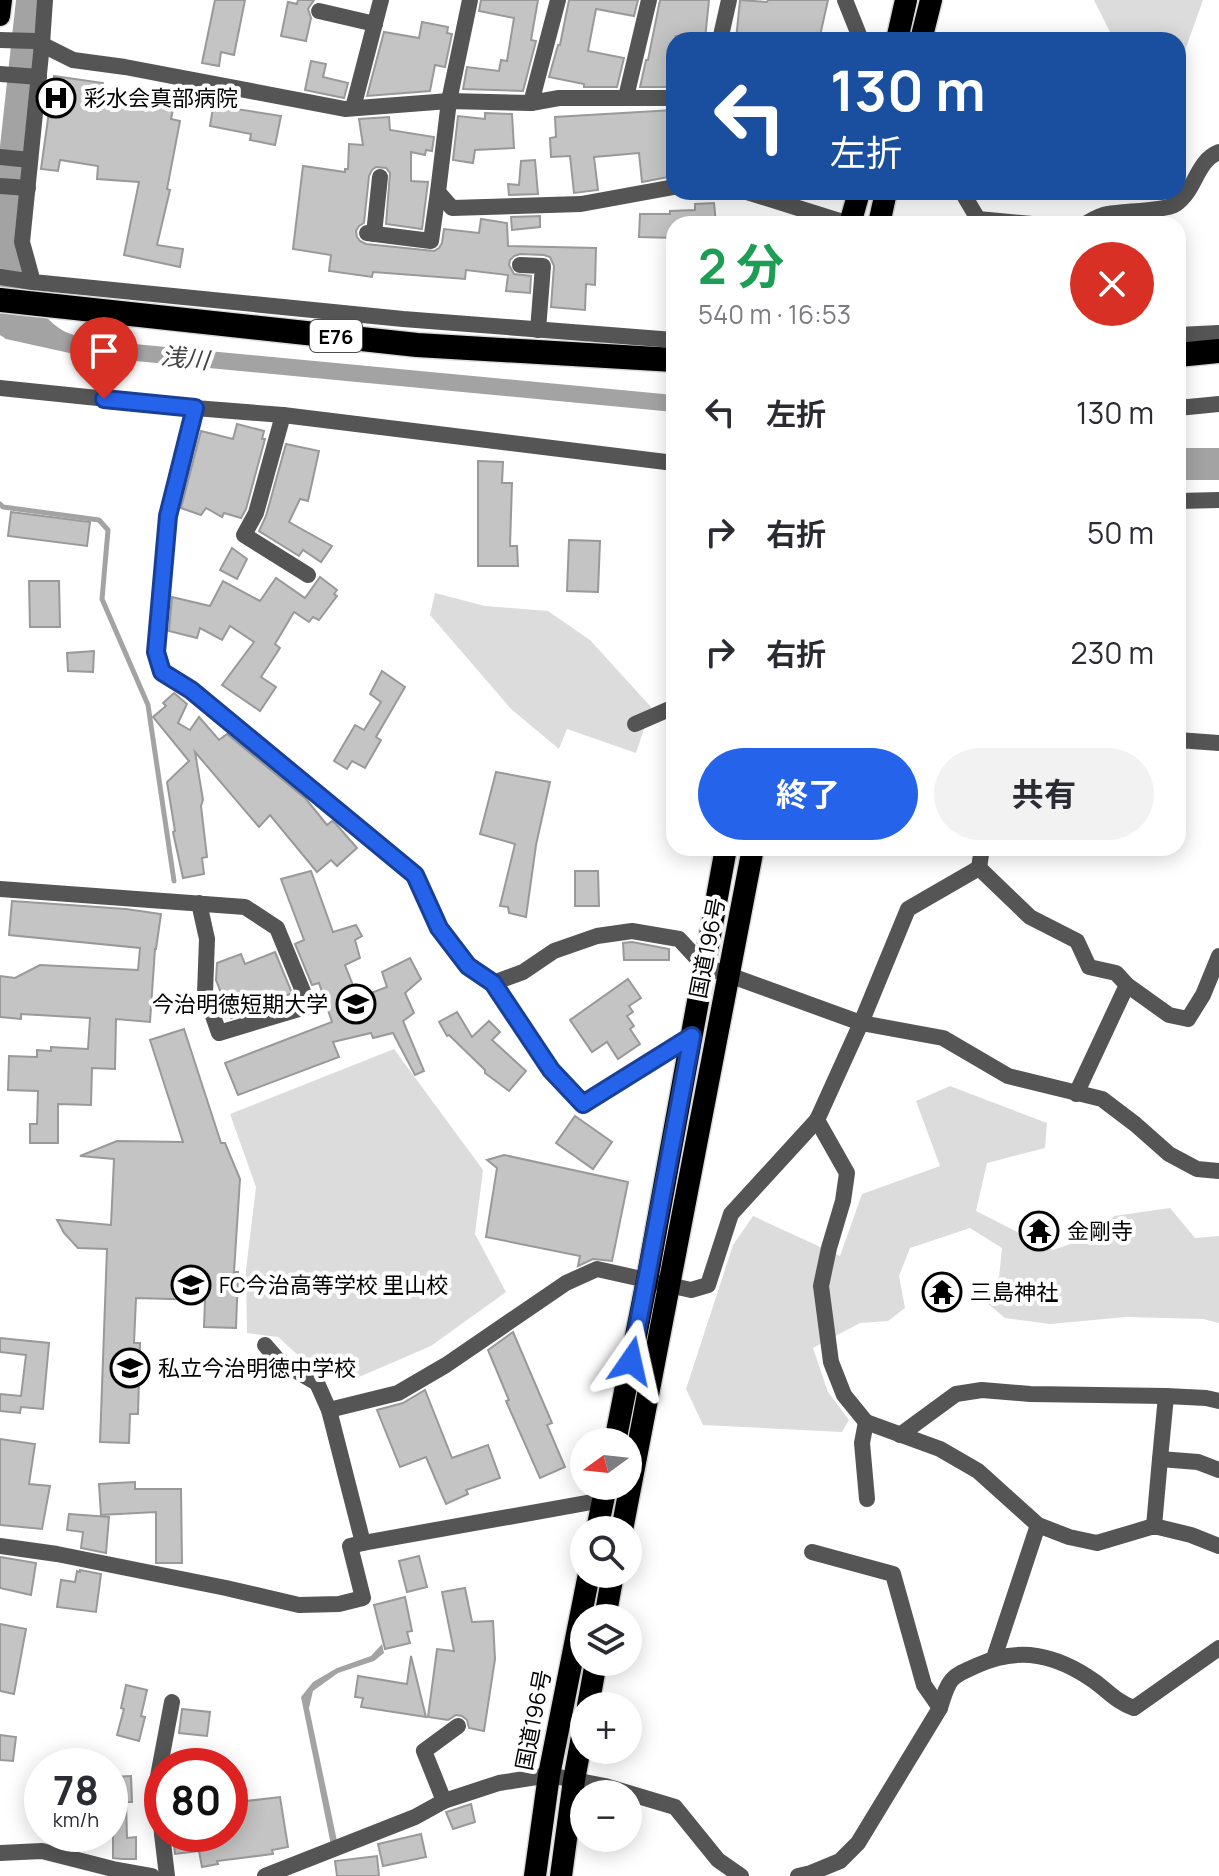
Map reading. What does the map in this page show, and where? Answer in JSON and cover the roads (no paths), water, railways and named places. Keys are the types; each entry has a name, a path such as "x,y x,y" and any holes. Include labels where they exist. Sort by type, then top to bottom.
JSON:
{"highway":[{"path":"899,32 906,0"},
{"path":"923,32 931,0"},
{"name":"E76","path":"0,300 417,345 666,360"},
{"path":"1186,354 1219,351"},
{"name":"国道196号","path":"624,1516 692,1036 725,856"},
{"name":"国道196号","path":"619,1428 658,1282 728,974 751,856"},
{"name":"国道196号","path":"535,1876 549,1775 586,1588"},
{"path":"574,1780 577,1764"},
{"path":"561,1876 570,1810"}],"main road":[{"path":"0,16 2,0"}],"street":[{"path":"33,282 22,242 39,77 38,42 45,0"},
{"path":"353,108 381,0"},
{"path":"380,177 370,234 431,241 449,101 470,0"},
{"path":"531,103 558,0"},
{"path":"626,97 649,0"},
{"path":"722,32 729,0"},
{"path":"845,0 858,32"},
{"path":"319,11 375,24"},
{"path":"5,40 38,42 73,60 345,109 449,101 531,103 559,98 666,98"},
{"path":"0,74 39,77"},
{"path":"1186,194 1204,162 1219,152"},
{"path":"0,157 30,160"},
{"path":"0,186 27,188"},
{"path":"438,192 452,208 581,204 666,188"},
{"path":"773,200 824,216"},
{"path":"1100,216 1174,206 1180,200"},
{"path":"520,265 543,266 538,330"},
{"path":"0,277 403,319 666,339"},
{"path":"1186,335 1219,333"},
{"path":"0,388 283,415 666,462"},
{"path":"1186,407 1219,404"},
{"path":"195,408 168,516 156,652 162,672 191,690 415,875 439,928 468,966 493,983 551,1070 583,1104 692,1036"},
{"path":"283,415 256,513 244,535 308,575"},
{"path":"1186,501 1219,500"},
{"path":"635,724 666,710"},
{"path":"1186,741 1219,743"},
{"path":"979,868 981,856"},
{"path":"979,868 1030,917 1077,941 1089,967 1116,973 1127,985 1169,1015 1188,1019 1203,995 1219,956"},
{"path":"329,1410 398,1393 446,1365 566,1283 597,1269 691,1290 708,1285 731,1214 817,1120 908,909 979,868"},
{"path":"0,889 199,903 245,907 277,928 309,1006 219,1033 205,993 207,939 199,903"},
{"path":"493,983 523,972 554,951 597,936 632,931 679,939 704,966 861,1023 943,1038 1008,1076 1102,1099 1169,1154 1197,1169 1219,1171"},
{"path":"1076,1094 1127,985"},
{"path":"817,1120 847,1173 821,1286 829,1350 844,1395 866,1422 940,1449 978,1471 1038,1525 1069,1537 1097,1543 1154,1526 1219,1546"},
{"path":"265,1345 278,1360 317,1383 329,1410 363,1543"},
{"path":"900,1435 956,1394 982,1390 1030,1394 1166,1396 1219,1401"},
{"path":"1154,1526 1166,1396"},
{"path":"866,1422 862,1443 867,1499"},
{"path":"1160,1459 1198,1462 1219,1470"},
{"path":"0,1546 87,1560 299,1605 339,1604 363,1598 350,1546 571,1500"},
{"path":"994,1658 1038,1525"},
{"path":"812,1552 893,1574 924,1685 940,1708"},
{"path":"798,1876 840,1861 858,1843 940,1708 947,1684 959,1673 994,1658 1026,1654 1057,1660 1093,1680 1123,1705 1134,1708 1219,1648"},
{"path":"163,1748 172,1702"},
{"path":"444,1801 424,1751 458,1726"},
{"path":"265,1876 415,1817 444,1801 499,1783 549,1775 574,1780"},
{"path":"642,1797 675,1807 718,1860 741,1876"},
{"path":"0,1853 42,1851 152,1876"},
{"path":"164,1852 167,1876"}],"water":[{"path":"16,0 38,0 23,266 36,302 62,330 92,340 666,394 666,411 83,356 6,339 0,335 0,146"},
{"path":"382,1644 384,1653 374,1661 338,1673 313,1691 309,1708 337,1841 331,1845 301,1697 313,1682 337,1668 371,1656"}],"waterway":[{"name":"浅川","path":"1186,464 1219,464"},
{"path":"0,504 3,507 99,520 108,530 102,599 148,705 174,881"}],"place":[{"name":"彩水会真部病院","path":"56,98"},
{"name":"今治明徳短期大学","path":"356,1004"},
{"name":"金剛寺","path":"1039,1231"},
{"name":"FC今治高等学校 里山校","path":"191,1285"},
{"name":"三島神社","path":"942,1292"},
{"name":"私立今治明徳中学校","path":"130,1368"}]}
